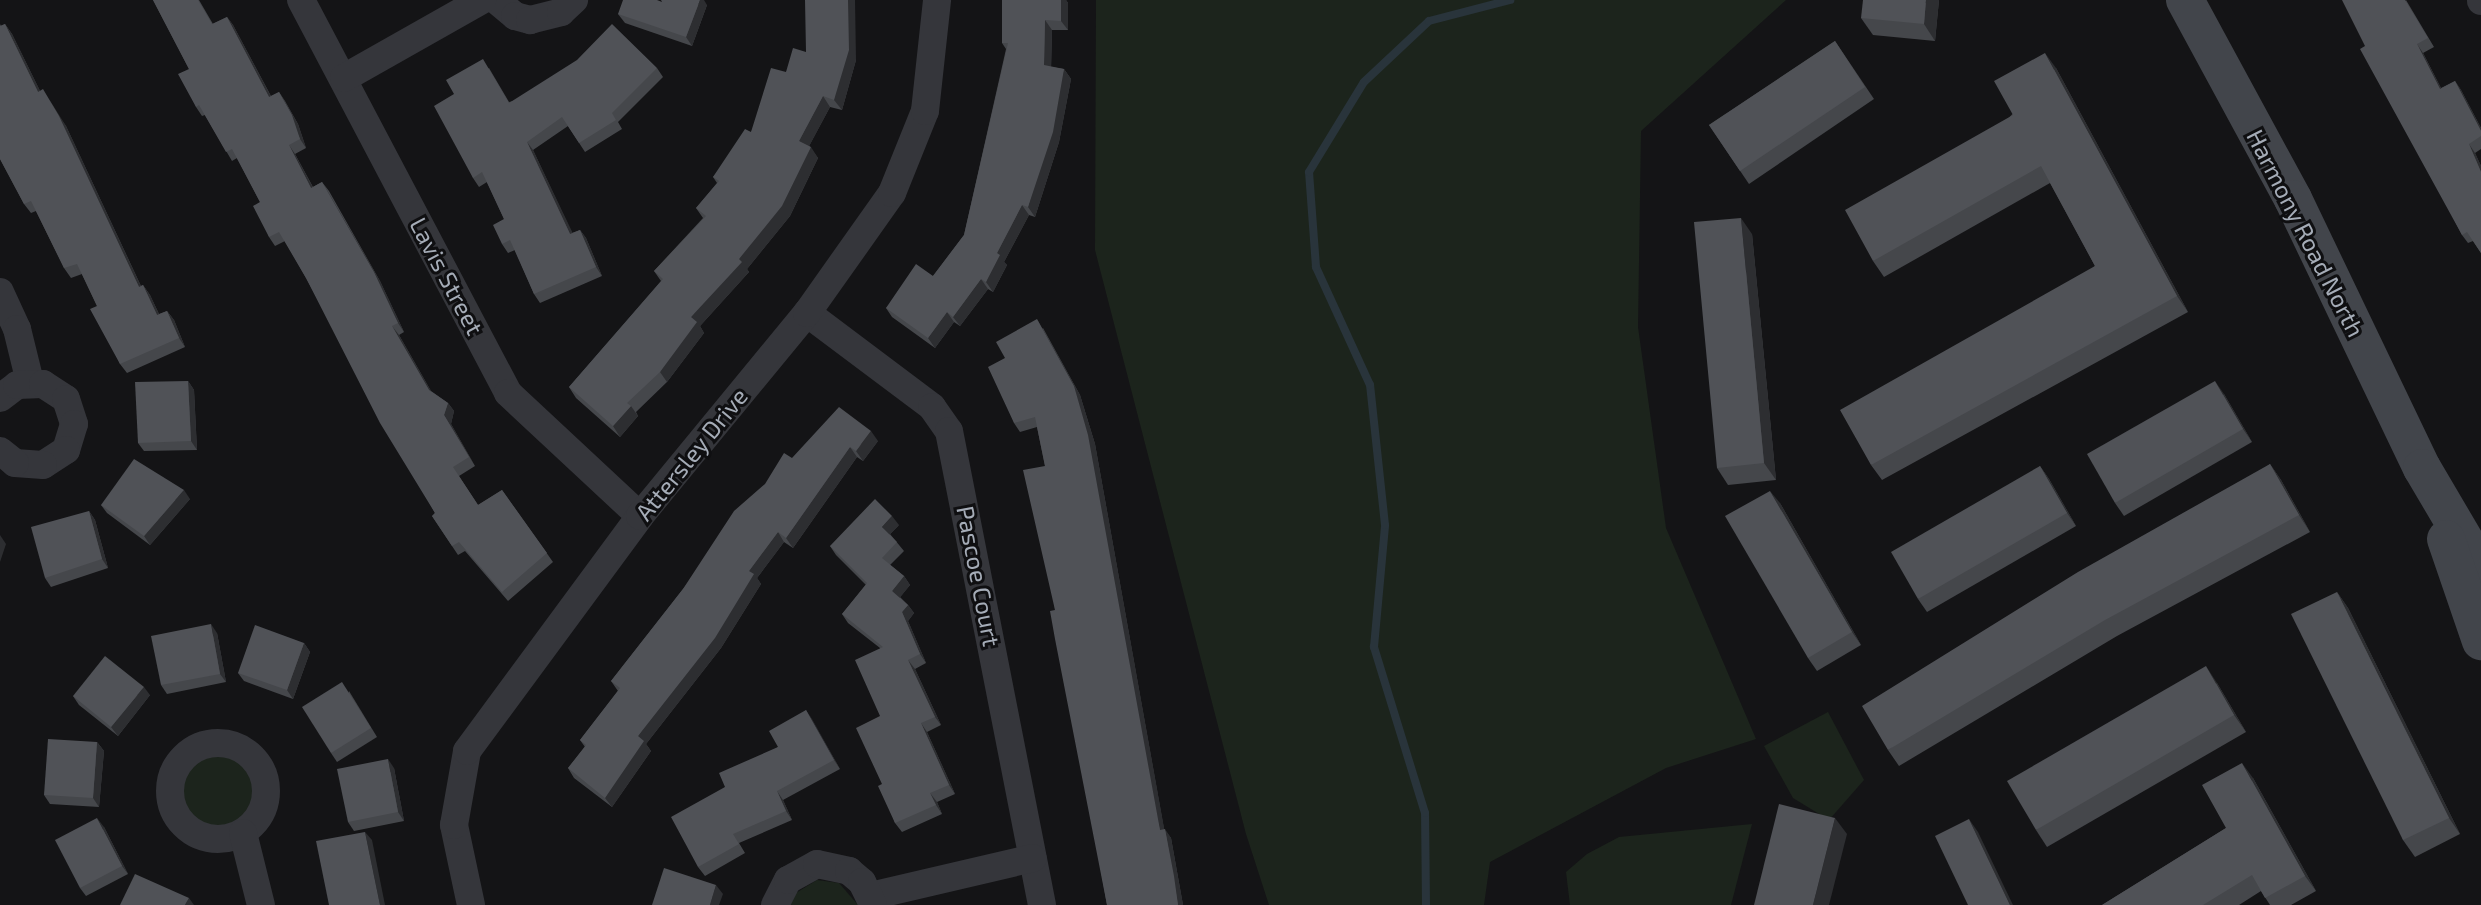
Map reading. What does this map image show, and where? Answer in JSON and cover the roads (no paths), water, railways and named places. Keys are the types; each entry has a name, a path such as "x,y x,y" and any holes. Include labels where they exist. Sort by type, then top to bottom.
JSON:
{"main road":[{"name":"Harmony Road North","path":"2185,0 2293,199 2422,468 2481,568"},
{"name":"Harmony Road North","path":"2422,468 2481,641"}],"street":[{"name":"Lavis Street","path":"301,0 508,393 640,516"},
{"path":"344,78 482,0"},
{"path":"496,0 515,16 530,20 561,12 574,0"},
{"name":"Attersley Drive","path":"471,905 454,825 467,751 640,516 807,313 892,193 925,111 937,0"},
{"path":"0,292 17,329 30,382"},
{"name":"Pascoe Court","path":"807,313 932,407 949,431 1042,905"},
{"path":"0,398 30,382 43,384 66,399 74,424 66,450 43,465 15,463 0,451"},
{"path":"243,833 261,905"},
{"path":"775,905 788,880 817,864 849,871 872,900 1033,858"}],"waterway":[{"path":"1426,905 1425,813 1374,647 1385,525 1370,385 1316,267 1309,172 1364,82 1429,21 1510,0"}]}
